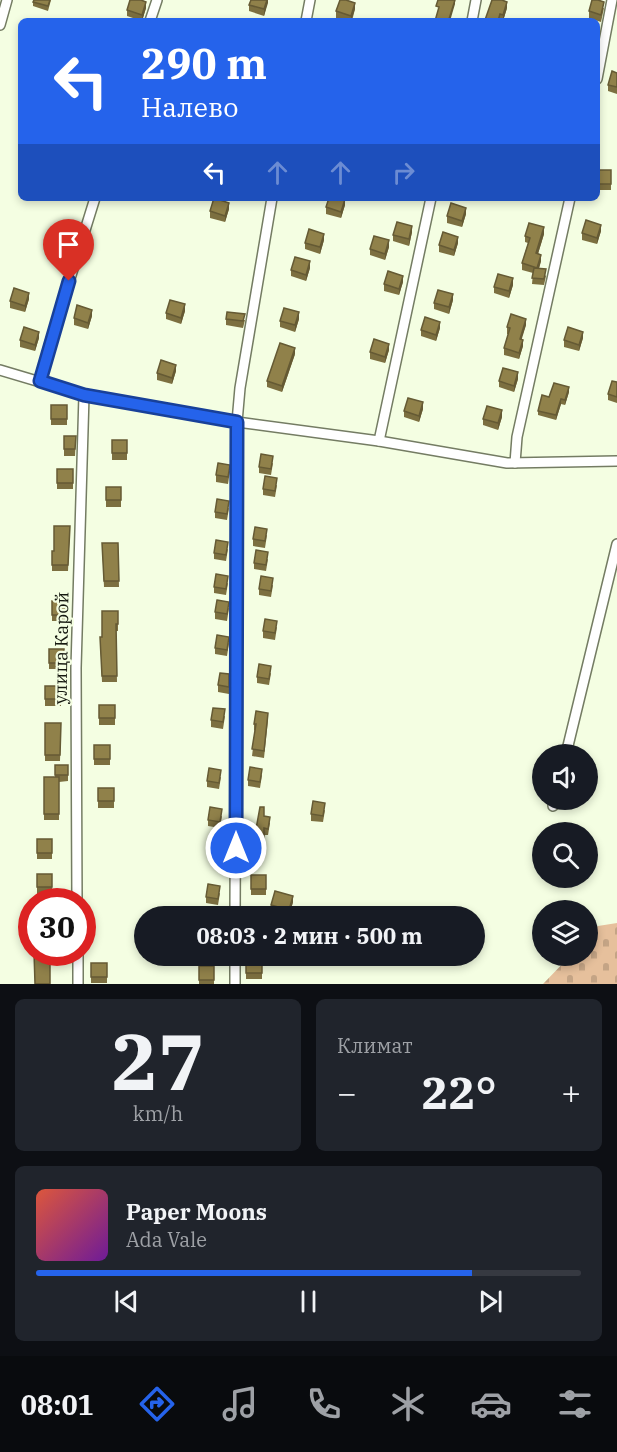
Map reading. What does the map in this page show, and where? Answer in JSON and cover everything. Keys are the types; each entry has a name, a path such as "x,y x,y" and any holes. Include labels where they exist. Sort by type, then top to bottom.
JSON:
{"street":[{"path":"0,25 7,0"},
{"path":"151,18 157,0"},
{"path":"307,18 310,0"},
{"path":"473,18 476,0"},
{"path":"600,63 612,0"},
{"path":"40,381 94,201"},
{"path":"236,906 237,422 240,388 271,201"},
{"path":"379,441 430,201"},
{"path":"515,463 517,437 569,201"},
{"path":"0,370 84,395 237,422 379,441 515,463 617,461"},
{"name":"улица Карой","path":"77,888 76,668 84,395"},
{"path":"568,744 617,544"},
{"path":"78,966 78,984"},
{"path":"235,966 235,984"}],"green space":[{"path":"617,923 617,984 543,984 560,966 598,966 598,926"}],"building":[{"path":"34,0 50,0 48,6 33,2"},
{"path":"130,0 146,2 142,15 127,10"},
{"path":"251,0 267,0 264,9 249,5"},
{"path":"340,0 355,3 351,16 336,11"},
{"path":"438,0 455,0 449,18 436,18 439,7 436,6"},
{"path":"492,0 507,2 503,15 500,14 499,18 486,18"},
{"path":"592,0 604,2 601,15 589,11"},
{"path":"612,71 617,73 617,87 608,85"},
{"path":"600,170 611,170 611,184 600,184"},
{"path":"213,201 229,203 225,216 210,211"},
{"path":"328,201 344,201 341,212 326,207"},
{"path":"451,203 466,208 462,221 447,216"},
{"path":"586,220 601,225 597,238 582,233"},
{"path":"397,222 412,226 409,239 393,235"},
{"path":"529,223 544,227 536,253 541,255 537,268 522,263 530,238 525,236"},
{"path":"309,229 324,234 320,247 305,243"},
{"path":"443,232 458,237 454,250 439,245"},
{"path":"374,236 389,240 385,254 370,249"},
{"path":"295,257 310,261 306,275 291,270"},
{"path":"534,268 546,269 544,279 532,278"},
{"path":"388,271 403,276 399,289 384,284"},
{"path":"498,274 513,278 509,291 494,287"},
{"path":"14,288 29,293 25,306 10,301"},
{"path":"438,290 453,294 449,307 434,303"},
{"path":"170,300 185,304 181,318 166,313"},
{"path":"77,305 92,310 88,323 74,318"},
{"path":"284,308 299,312 295,325 280,321"},
{"path":"227,312 245,314 243,321 226,319"},
{"path":"511,314 526,319 520,339 523,340 519,353 504,348 510,328 507,327"},
{"path":"425,317 440,322 436,335 421,330"},
{"path":"24,327 39,332 35,345 20,340"},
{"path":"568,327 583,332 579,345 564,340"},
{"path":"374,339 389,344 385,357 370,352"},
{"path":"280,343 295,348 282,386 267,381"},
{"path":"161,360 176,365 172,378 157,373"},
{"path":"503,368 518,372 514,386 499,381"},
{"path":"612,381 617,382 617,397 608,394"},
{"path":"554,383 569,387 565,400 561,399 556,415 538,411 542,395 549,397"},
{"path":"408,398 423,402 419,416 404,411"},
{"path":"51,405 67,405 67,419 51,419"},
{"path":"487,406 502,410 498,423 483,419"},
{"path":"64,436 76,436 75,449 64,449"},
{"path":"112,440 127,440 127,453 112,453"},
{"path":"261,454 273,456 271,469 259,467"},
{"path":"218,463 230,465 228,477 216,475"},
{"path":"57,469 73,469 73,483 57,483"},
{"path":"265,476 277,478 275,491 263,489"},
{"path":"106,487 121,487 121,500 106,500"},
{"path":"217,499 229,501 227,514 215,512"},
{"path":"54,526 70,526 68,565 52,565"},
{"path":"255,527 267,529 265,541 253,539"},
{"path":"216,540 228,542 226,555 214,553"},
{"path":"102,543 118,543 119,581 104,581"},
{"path":"256,550 268,552 266,565 254,563"},
{"path":"216,574 228,576 226,589 214,587"},
{"path":"261,576 273,578 271,591 259,589"},
{"path":"217,600 229,602 227,614 215,612"},
{"path":"52,601 67,601 67,615 52,615"},
{"path":"102,611 118,611 117,676 102,676 100,637 102,637"},
{"path":"265,619 277,621 275,633 263,631"},
{"path":"217,635 229,637 227,650 215,648"},
{"path":"49,649 64,649 64,663 49,663"},
{"path":"259,664 271,666 269,679 257,677"},
{"path":"220,673 229,674 229,687 218,685"},
{"path":"45,686 61,686 61,699 45,699"},
{"path":"99,705 115,705 115,718 99,718"},
{"path":"213,708 225,709 223,722 211,720"},
{"path":"256,711 268,713 264,751 252,749"},
{"path":"45,723 61,723 60,755 45,755"},
{"path":"94,745 110,745 110,759 94,759"},
{"path":"55,765 68,765 68,775 55,775"},
{"path":"250,767 262,769 260,782 248,780"},
{"path":"209,768 221,770 219,783 207,781"},
{"path":"44,777 59,777 59,814 44,814"},
{"path":"98,788 114,788 114,801 98,801"},
{"path":"313,801 325,803 323,816 311,814"},
{"path":"210,807 222,809 220,822 208,820"},
{"path":"260,807 264,807 264,816 270,817 268,829 264,828 264,854 248,854 248,840 254,840"},
{"path":"211,837 223,839 221,851 209,849"},
{"path":"37,839 52,839 52,853 37,853"},
{"path":"37,874 52,874 52,887 37,887"},
{"path":"251,875 266,875 266,889 251,889"},
{"path":"208,884 220,886 218,899 206,897"},
{"path":"275,891 293,896 290,906 271,905"},
{"path":"96,963 107,963 107,977 91,977 91,966 96,966"},
{"path":"34,966 50,966 50,984 35,984"},
{"path":"199,966 214,966 214,980 199,980"},
{"path":"246,966 262,966 262,973 246,973"}],"route":[{"path":"69,281 40,381 84,395 237,422 236,848"}]}
